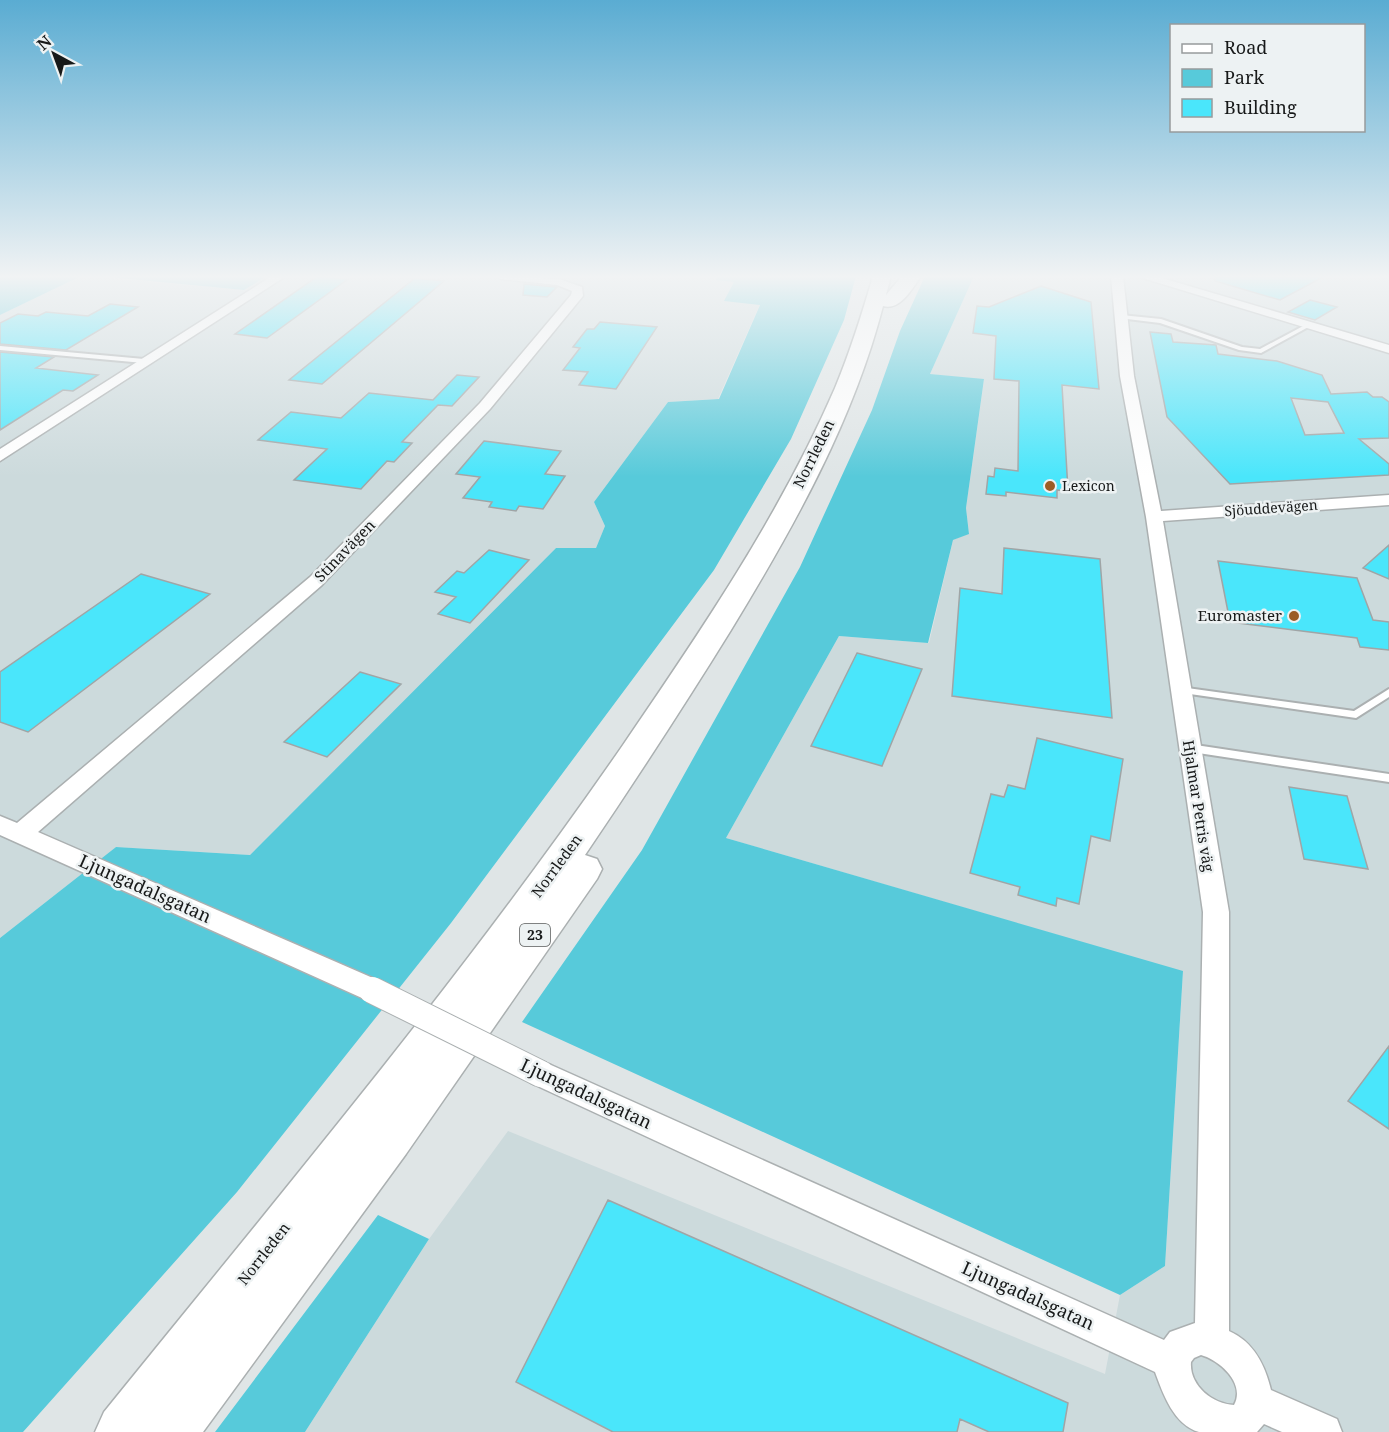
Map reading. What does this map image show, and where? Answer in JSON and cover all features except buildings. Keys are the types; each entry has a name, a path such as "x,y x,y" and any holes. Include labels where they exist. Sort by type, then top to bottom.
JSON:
{"highway":[{"name":"Norrleden","path":"124,1432 364,1126 558,866 648,735 720,622 780,521 817,451 863,343"},
{"name":"Norrleden","path":"168,1432 389,1138 580,873 668,740 728,646 797,524 856,396 872,358 875,343"}],"street":[{"path":"0,456 172,343"},
{"name":"Stinavägen","path":"10,829 316,581 485,406 538,343"},
{"name":"Hjalmar Petris väg","path":"1124,343 1127,376 1154,517 1216,912 1212,1341"},
{"path":"1368,343 1389,349"},
{"name":"Sjöuddevägen","path":"1154,517 1389,500"},
{"name":"Ljungadalsgatan","path":"10,829 372,990 540,1074 1172,1362"},
{"path":"1201,1338 1212,1341 1224,1346 1243,1364 1254,1388 1251,1411 1244,1420 1234,1424 1209,1426 1181,1395 1175,1384 1172,1362 1175,1352 1182,1344 1201,1338"},
{"path":"1254,1401 1324,1432"}],"lane":[{"path":"1223,343 1241,349 1261,351 1277,343"},
{"path":"0,348 144,361"},
{"path":"1180,690 1356,715 1389,692"},
{"path":"1189,748 1389,778"}],"shaded area":[{"path":"0,343 743,343 718,399 668,402 594,502 605,526 596,548 556,548 250,855 116,847 0,938"},
{"path":"944,343 1389,343 1389,1432 305,1432 429,1239 508,1131 1105,1374 1120,1295 1165,1266 1183,972 726,838 839,636 929,643 953,540 969,533 966,508 984,380 930,374"}],"green space":[{"path":"744,343 834,343 791,439 714,570 451,923 237,1192 23,1432 0,1432 0,938 116,847 250,855 556,548 596,548 605,526 594,502 668,402 719,399"},
{"path":"896,343 944,343 930,374 984,379 966,508 969,534 953,540 928,643 839,636 726,838 1183,971 1165,1266 1120,1295 522,1022 642,850 800,567 872,410"},
{"path":"378,1215 429,1239 305,1432 215,1432"}],"place":[{"name":"Lexicon","path":"1050,486"},
{"name":"Euromaster","path":"1294,616"}]}
